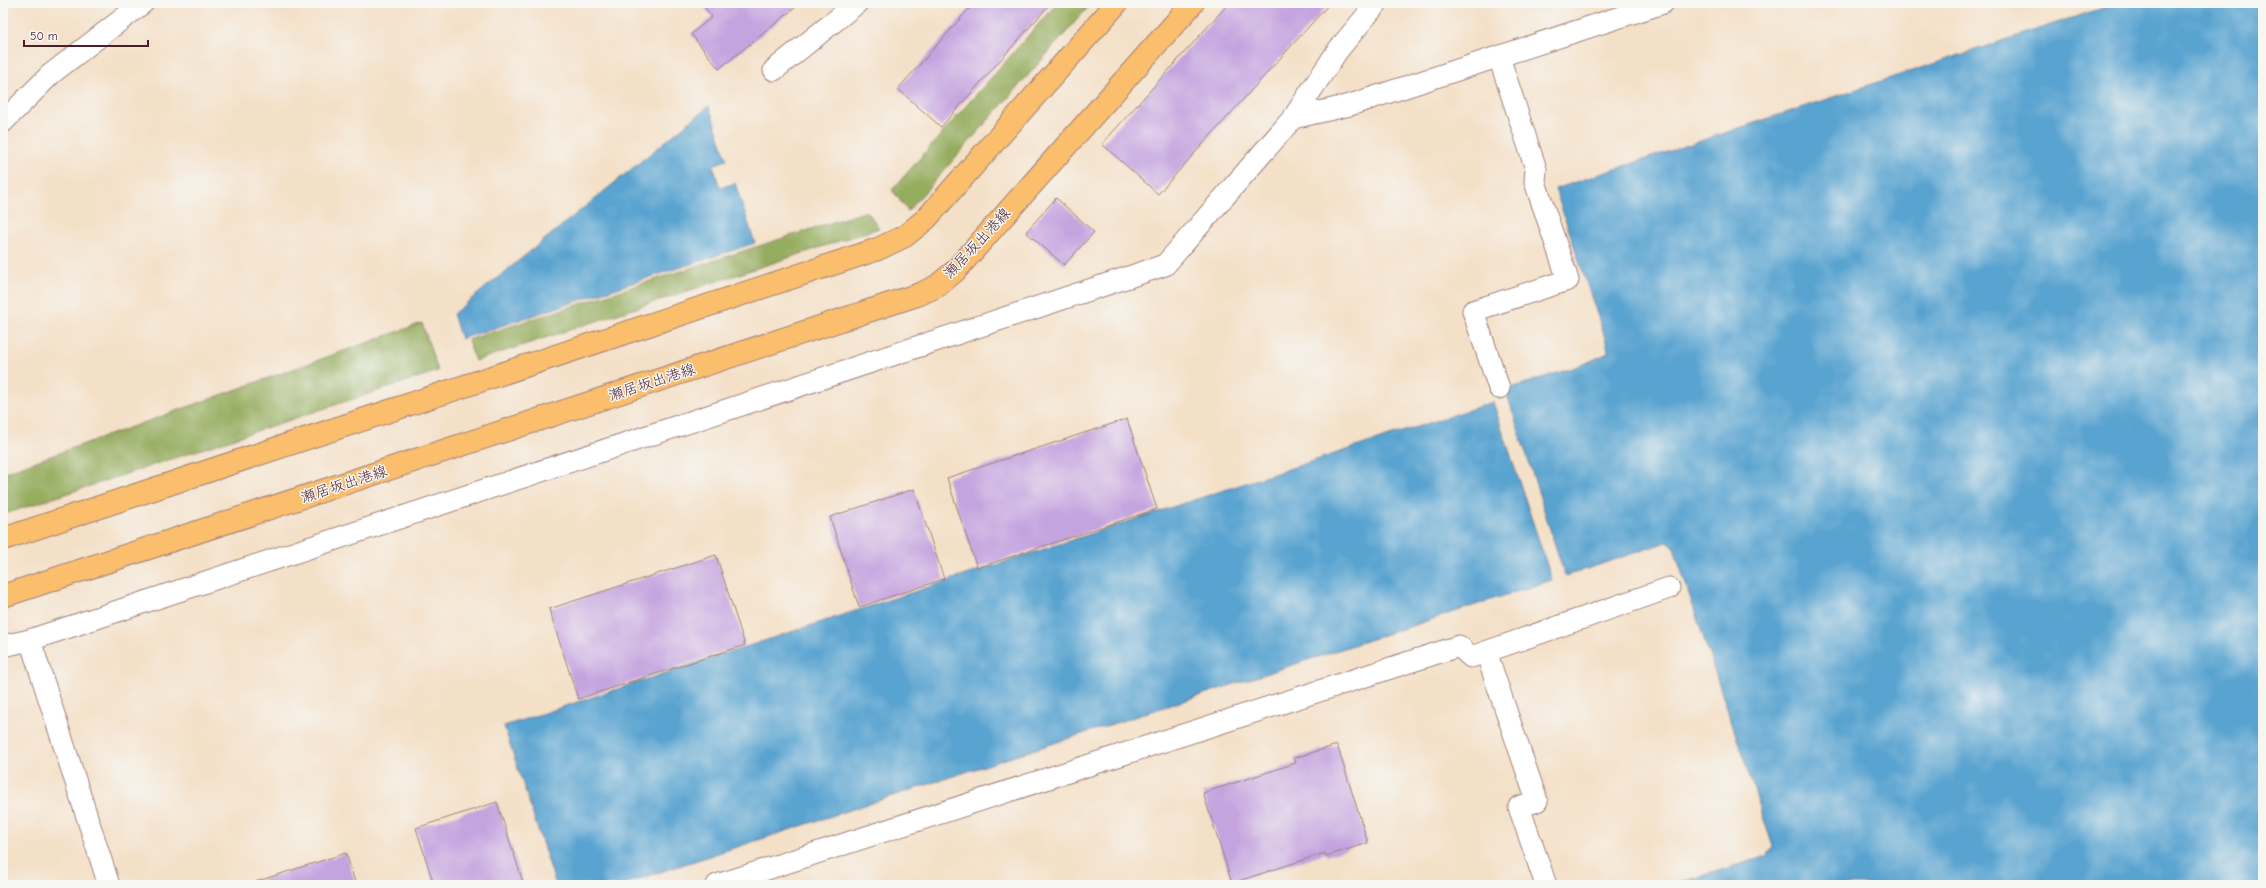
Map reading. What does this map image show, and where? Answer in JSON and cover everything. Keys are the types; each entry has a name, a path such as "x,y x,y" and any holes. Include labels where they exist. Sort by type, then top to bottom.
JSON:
{"main road":[{"path":"3,539 878,249 905,236 926,219 1117,3"},
{"name":"瀬居坂出港線","path":"3,596 920,294 937,286 955,271 1193,3"}],"lane":[{"path":"3,122 51,74 143,3"},
{"path":"774,70 858,3"},
{"path":"3,646 30,640 1165,265 1293,118 1338,50 1377,3"},
{"path":"1293,118 1350,105 1663,3"},
{"path":"1499,57 1536,169 1535,182 1568,280 1473,311 1499,388"},
{"path":"717,885 1459,646 1471,657 1669,588"},
{"path":"30,640 110,885"},
{"path":"1486,652 1537,801 1519,807 1546,885"}],"green space":[{"path":"1057,3 1092,3 908,211 892,190"},
{"path":"867,211 879,228 475,361 468,340"},
{"path":"422,323 438,371 5,514 3,473"}],"water":[{"path":"2117,3 2263,3 2263,885 1672,885 1767,856 1773,847 1673,546 1667,542 1566,576 1564,573 1507,394 1508,389 1584,364 1608,353 1607,344 1555,189"},
{"path":"709,106 727,160 713,165 720,188 735,183 755,243 461,339 453,314"},
{"path":"1493,402 1552,580 621,885 556,885 504,726"}],"building":[{"path":"701,3 801,3 719,69 691,34 712,17"},
{"path":"974,3 1051,3 941,127 898,89"},
{"path":"1229,3 1330,3 1158,194 1102,144"},
{"path":"1056,198 1094,232 1064,265 1026,232"},
{"path":"1127,419 1157,509 977,568 947,478"},
{"path":"914,489 944,579 859,607 830,517"},
{"path":"716,555 745,645 578,699 549,609"},
{"path":"1337,745 1368,843 1326,856 1325,853 1232,883 1203,793 1296,763 1294,758"},
{"path":"497,802 524,885 434,885 416,828"},
{"path":"346,853 356,885 255,885 255,882"}]}
